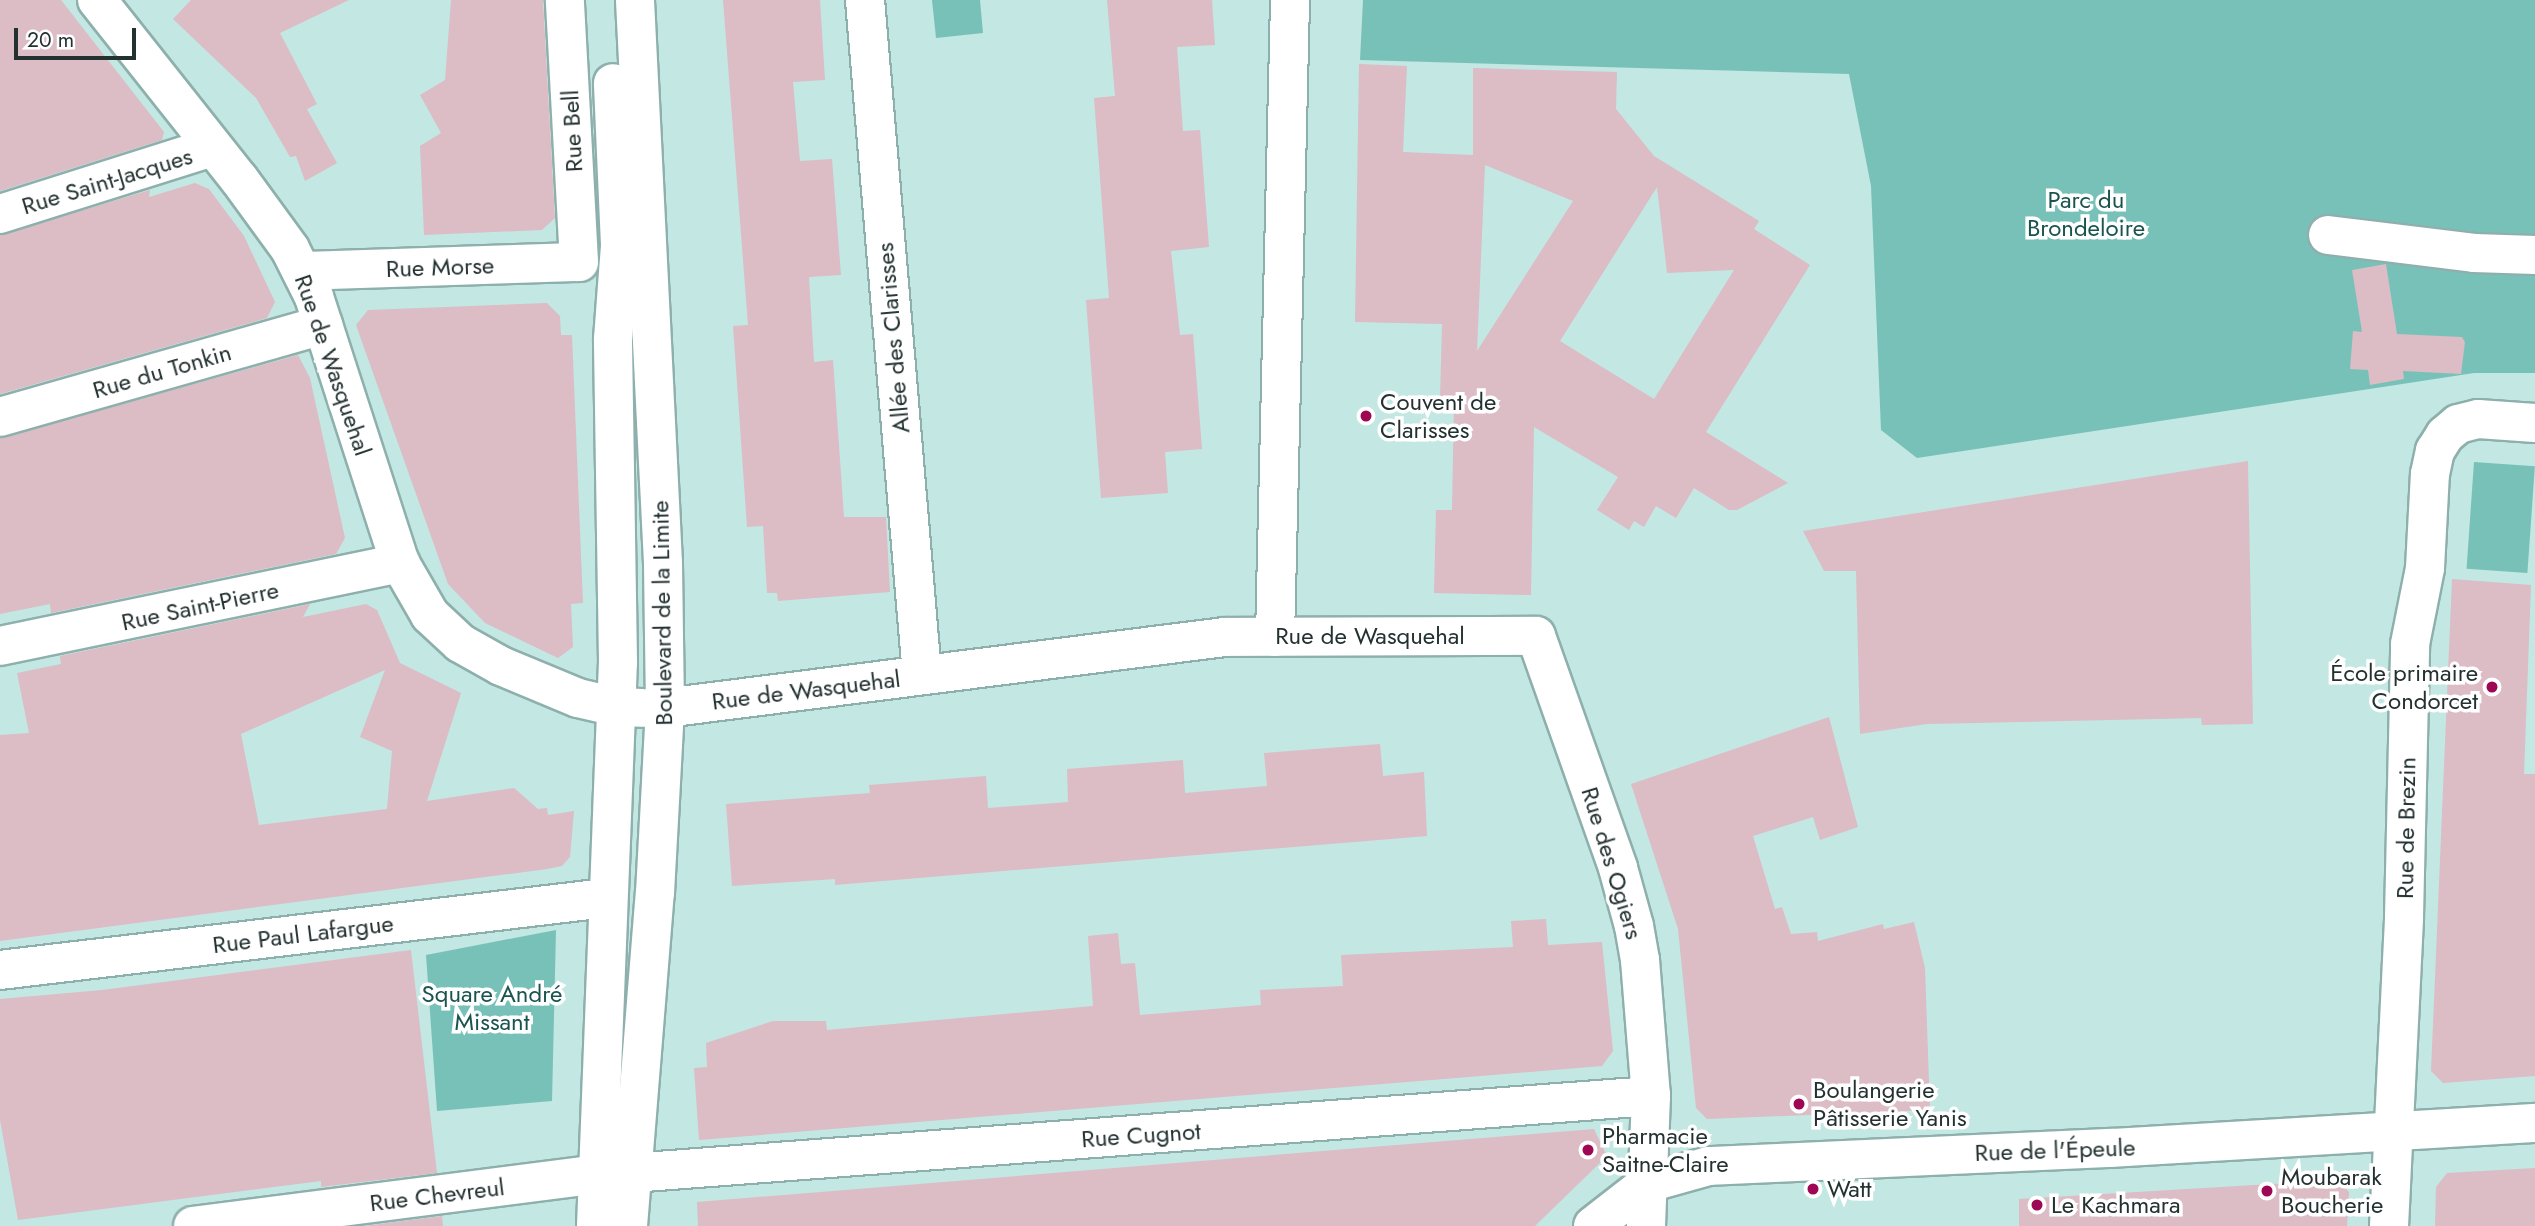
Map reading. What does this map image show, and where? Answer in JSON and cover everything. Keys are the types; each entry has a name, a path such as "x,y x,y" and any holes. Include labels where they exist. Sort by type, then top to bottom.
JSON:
{"street":[{"name":"Rue de Wasquehal","path":"97,0 274,225 302,271 323,325 400,564 418,598 442,629 477,655 553,688 617,707 665,708 1225,637 1536,636"},
{"name":"Rue Bell","path":"565,0 579,262"},
{"name":"Boulevard de la Limite","path":"609,0 620,245 613,339 617,707 607,898 614,1174 628,1226"},
{"name":"Boulevard de la Limite","path":"596,1226 614,1174 655,893 665,708 663,562 635,0"},
{"name":"Allée des Clarisses","path":"864,0 922,675"},
{"path":"1275,637 1290,0"},
{"name":"Rue Saint-Jacques","path":"0,214 213,147"},
{"path":"2328,235 2474,253 2535,255"},
{"name":"Rue Morse","path":"302,271 579,262"},
{"name":"Rue du Tonkin","path":"0,417 323,325"},
{"name":"Rue de Brezin","path":"2389,1226 2404,917 2410,644 2425,568 2430,474 2435,452 2445,435 2458,424 2478,419 2535,423"},
{"name":"Rue Saint-Pierre","path":"0,646 400,564"},
{"name":"Rue des Ogiers","path":"1536,636 1628,898 1640,960 1651,1096 1646,1226"},
{"name":"Rue Paul Lafargue","path":"0,970 607,898"},
{"name":"Rue Cugnot","path":"614,1174 1651,1096"},
{"name":"Rue de l'Épeule","path":"1593,1226 1648,1183 1709,1166 2105,1149 2535,1123"},
{"name":"Rue Chevreul","path":"193,1226 614,1174"}],"green space":[{"path":"932,0 980,0 983,33 936,38"},
{"name":"Parc du Brondeloire","path":"1363,0 2535,0 2535,373 2474,373 1917,458 1881,430 1871,186 1849,74 1360,60"},
{"path":"2474,462 2535,466 2527,573 2467,569"},
{"name":"Square André Missant","path":"556,930 552,1101 437,1111 426,955"}],"building":[{"path":"0,0 61,0 164,132 162,140 0,191"},
{"path":"191,0 349,0 280,33 317,104 307,109 337,163 305,181 296,156 290,157 256,98 173,19"},
{"path":"451,0 543,0 555,218 542,230 424,235 420,146 441,133 420,95 445,80"},
{"path":"723,0 820,0 825,80 793,82 800,161 832,159 841,275 809,277 814,362 833,360 844,517 886,517 890,592 778,601 777,593 767,593 763,526 747,527 733,326 748,325"},
{"path":"1107,0 1212,0 1215,45 1177,47 1183,131 1200,130 1209,247 1171,251 1180,335 1193,334 1202,449 1165,452 1168,493 1101,498 1086,300 1109,298 1094,98 1115,96"},
{"path":"1359,64 1407,66 1403,152 1473,155 1473,68 1617,72 1616,109 1654,156 1759,221 1754,229 1810,265 1706,432 1788,483 1737,510 1729,510 1694,488 1676,518 1656,506 1644,527 1634,521 1629,530 1597,510 1618,477 1534,427 1531,595 1434,593 1436,510 1452,510 1454,399 1440,399 1442,324 1355,322","holes":["1485,165 1573,201 1477,351","1657,187 1667,273 1734,270 1654,399 1560,341"]},
{"path":"195,183 209,189 244,236 275,302 267,318 0,394 0,235 150,190 149,197"},
{"path":"2386,264 2397,334 2462,337 2465,342 2461,374 2403,371 2404,379 2370,385 2368,370 2350,369 2353,331 2362,332 2352,270"},
{"path":"547,303 560,316 561,335 572,335 583,603 571,604 573,647 558,658 485,623 448,584 356,325 368,310"},
{"path":"298,355 310,378 345,538 336,554 51,613 50,604 0,614 0,438"},
{"path":"2248,461 2253,724 2202,725 2201,718 1927,724 1860,734 1856,571 1824,571 1803,531"},
{"path":"2452,579 2531,585 2524,774 2535,774 2535,1076 2443,1083 2431,1071"},
{"path":"310,604 303,617 366,604 377,610 400,663 461,693 427,801 514,788 538,809 547,808 548,815 574,811 570,857 562,866 547,869 0,941 0,735 29,733 17,673 61,664 60,656","holes":["385,670 360,737 392,751 387,809 259,825 241,734"]},
{"path":"1829,717 1858,827 1820,840 1813,817 1753,836 1775,909 1782,907 1791,934 1817,932 1818,941 1883,924 1884,929 1914,922 1925,968 1930,1110 1707,1119 1696,1108 1678,929 1631,784"},
{"path":"1380,744 1383,776 1424,772 1427,836 835,885 835,879 732,886 726,804 870,793 869,785 986,776 988,808 1068,802 1067,769 1183,760 1185,793 1267,786 1264,753"},
{"path":"1546,919 1548,945 1602,942 1613,1051 1602,1066 699,1140 694,1068 707,1067 706,1043 773,1021 826,1021 827,1030 1093,1006 1088,936 1118,933 1121,964 1135,963 1140,1015 1261,1005 1260,990 1343,986 1341,955 1513,947 1511,921"},
{"path":"411,950 437,1173 321,1187 321,1181 18,1220 0,1120 0,999 102,990"},
{"path":"1594,1129 1607,1156 1535,1226 698,1226 697,1202"},
{"path":"2535,1168 2535,1226 2435,1226 2436,1187 2447,1173"},
{"path":"2338,1180 2349,1192 2347,1226 2019,1226 2019,1199"},
{"path":"442,1216 443,1226 364,1226"}],"place":[{"name":"Couvent de Clarisses","path":"1366,416"},
{"name":"École primaire Condorcet","path":"2492,687"},
{"name":"Boulangerie Pâtisserie Yanis","path":"1799,1104"},
{"name":"Pharmacie Saitne-Claire","path":"1588,1150"},
{"name":"Watt","path":"1813,1189"},
{"name":"Moubarak Boucherie","path":"2267,1191"},
{"name":"Le Kachmara","path":"2037,1205"}]}
